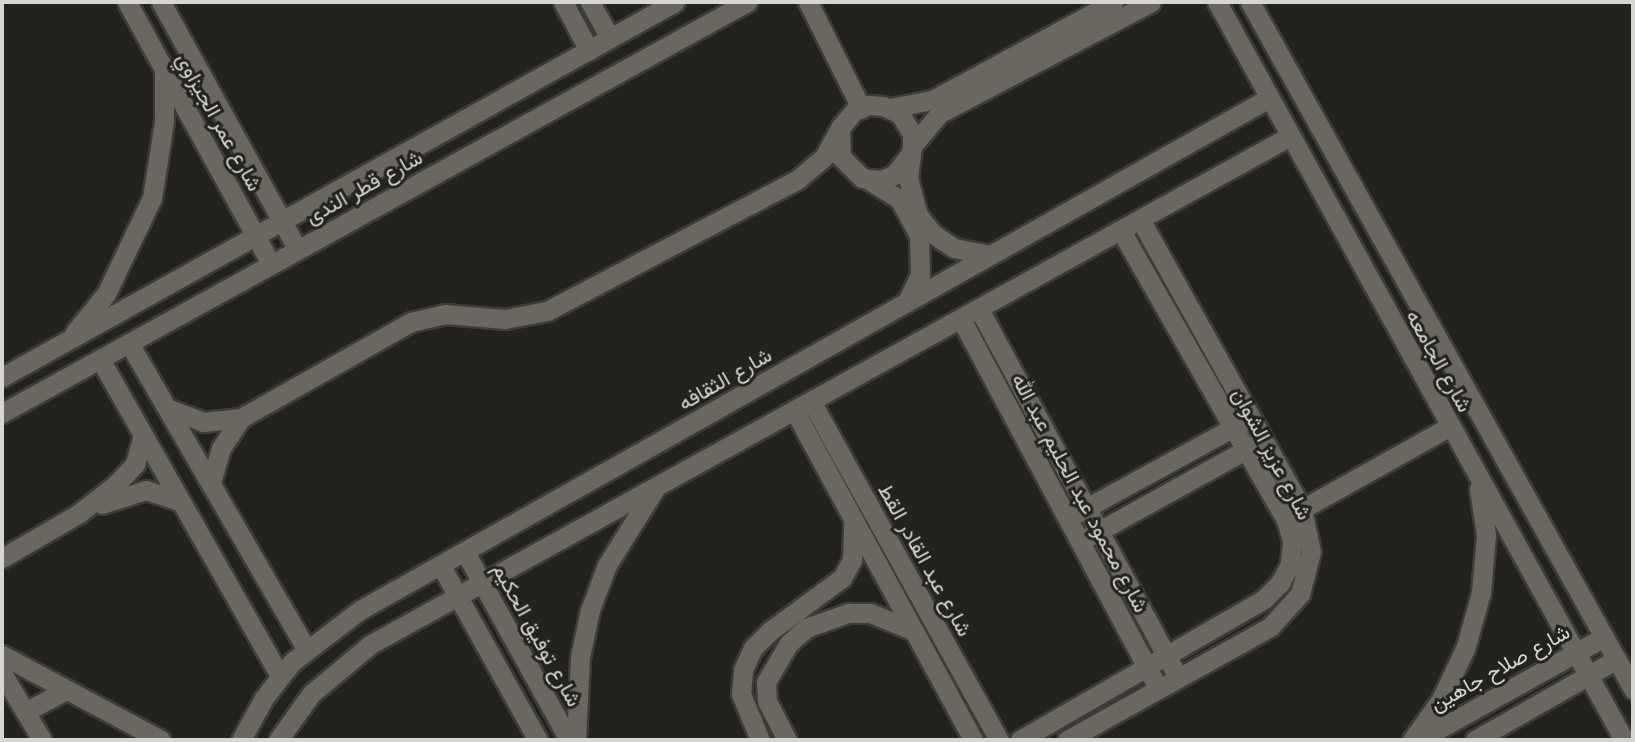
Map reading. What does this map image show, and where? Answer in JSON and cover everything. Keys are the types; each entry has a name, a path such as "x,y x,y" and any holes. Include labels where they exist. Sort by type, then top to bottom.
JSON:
{"street":[{"name":"شارع عمر الجيزاوي","path":"127,2 271,264"},
{"name":"شارع عمر الجيزاوي","path":"161,2 298,250"},
{"path":"563,2 589,50"},
{"path":"590,2 610,38"},
{"name":"شارع قطر الندى","path":"2,377 675,2"},
{"name":"شارع قطر الندى","path":"2,413 747,2"},
{"path":"808,2 861,108"},
{"path":"167,408 203,422 242,418 411,322 445,314 505,319 547,312 798,180 824,157 840,128 861,108 890,108 932,100 1113,2"},
{"path":"798,180 830,173 864,178 894,175 940,113 1151,2"},
{"name":"شارع الجامعه","path":"1217,2 1624,740"},
{"name":"شارع الجامعه","path":"1250,2 1633,689"},
{"path":"68,340 106,295 129,254 152,198 164,121 164,69"},
{"name":"شارع الثقافه","path":"238,737 280,676 306,648 359,610 1269,98"},
{"path":"890,108 907,124 912,150 909,191 925,225 954,248 990,255"},
{"path":"840,128 841,157 864,178 900,200 919,235 920,275 907,302"},
{"path":"278,740 311,694 348,660 658,484 1290,136"},
{"name":"شارع عزيز الشوان","path":"1020,740 1168,658 1264,598 1280,583 1290,564 1292,541 1286,520 1254,445 1251,418 1140,219"},
{"name":"شارع عزيز الشوان","path":"1067,740 1270,627 1294,603 1308,573 1311,552 1302,509 1254,445 1233,427 1121,231"},
{"name":"شارع محمود عبد الحليم عبد الله","path":"970,314 1087,508 1179,678"},
{"name":"شارع محمود عبد الحليم عبد الله","path":"970,314 1080,542 1158,689"},
{"path":"129,343 306,648"},
{"path":"100,359 280,676"},
{"name":"شارع عبد القادر القط","path":"802,405 852,518 973,740"},
{"name":"شارع عبد القادر القط","path":"802,405 999,740"},
{"path":"211,483 221,448 242,418"},
{"path":"1068,518 1251,418"},
{"path":"1302,509 1449,427"},
{"path":"2,558 78,514 126,475 141,451 144,435"},
{"path":"1080,542 1254,445"},
{"path":"1412,740 1440,701 1465,649 1481,593 1486,535 1478,477"},
{"path":"576,740 580,657 590,610 618,544 658,484"},
{"path":"78,514 146,490 180,500"},
{"path":"760,740 741,694 743,670 753,648 770,631 842,578 854,549 852,518"},
{"name":"شارع توفيق الحكيم","path":"465,552 569,740"},
{"path":"441,566 538,740"},
{"path":"787,740 767,701 766,682 789,643 816,623 848,613 870,613 912,629"},
{"name":"شارع صلاح جاهين","path":"1419,740 1604,637"},
{"path":"2,655 147,736 161,740"},
{"path":"1475,740 1617,660"},
{"path":"2,673 43,740"},
{"path":"25,712 66,690"}]}
